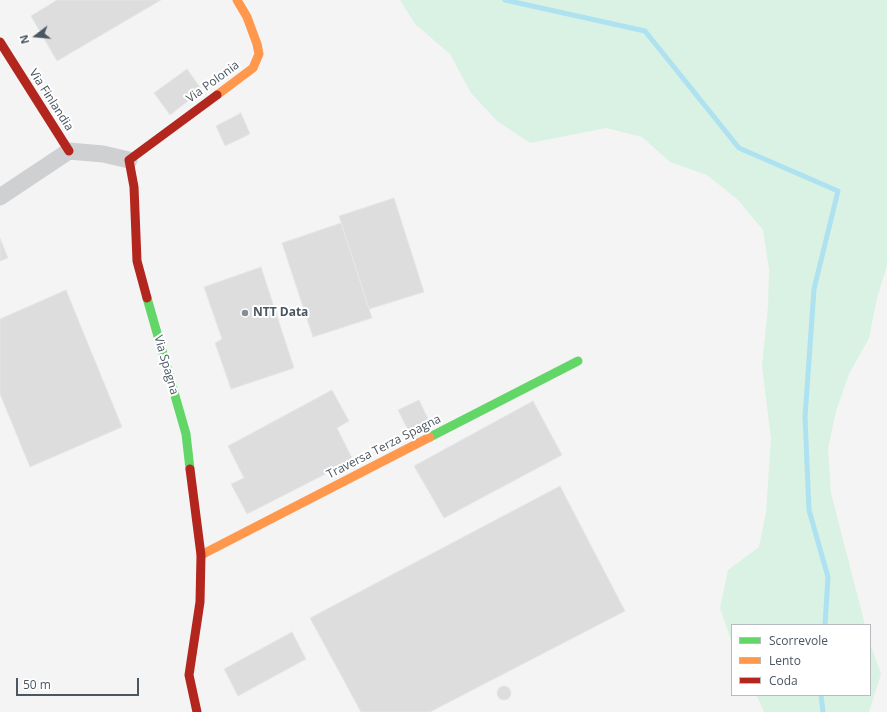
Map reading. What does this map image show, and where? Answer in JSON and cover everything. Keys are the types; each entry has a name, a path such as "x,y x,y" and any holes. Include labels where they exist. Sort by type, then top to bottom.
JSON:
{"street":[{"name":"Via Polonia","path":"129,160 253,68 259,54 257,44 247,17 237,0"},
{"name":"Via Finlandia","path":"0,42 69,151"},
{"path":"0,196 69,151 103,154 129,160"},
{"name":"Via Spagna","path":"129,160 134,187 136,261 186,434 201,555 200,602 189,675 197,712"},
{"name":"Traversa Terza Spagna","path":"201,555 578,361"}],"green space":[{"path":"400,0 887,0 887,265 877,298 869,338 849,374 836,411 828,449 831,493 865,624 731,624 731,640 720,608 728,570 759,547 766,512 771,439 762,366 768,307 769,269 763,230 738,200 707,175 670,162 642,137 606,128 530,143 497,121 471,93 450,54 415,24"},
{"path":"871,647 881,674 869,712 764,712 756,696 871,696"}],"building":[{"path":"57,0 161,0 57,61 31,16"},
{"path":"187,69 202,90 170,115 154,93"},
{"path":"241,113 250,134 225,146 216,126"},
{"path":"394,198 424,292 369,309 339,216"},
{"path":"341,223 372,318 313,337 282,243"},
{"path":"0,238 8,258 0,261"},
{"name":"NTT Data","path":"261,267 294,368 231,389 215,343 222,339 204,287"},
{"path":"66,290 122,427 30,467 0,394 0,319"},
{"path":"332,390 349,421 337,428 353,460 247,514 231,484 244,478 228,446"},
{"path":"419,400 430,423 409,432 398,410"},
{"path":"533,401 562,455 444,518 414,466"},
{"path":"560,486 625,611 430,712 361,712 310,618"},
{"path":"292,632 306,659 238,696 224,669"},
{"path":"504,686 509,688 511,693 509,698 504,700 499,698 497,693 499,688"}],"waterway":[{"path":"505,0 645,31 739,148 838,191 814,289 805,417 809,510 828,577 825,624"},
{"path":"821,696 823,712"}],"traffic: fast":[{"path":"147,298 186,434 190,469"},
{"path":"430,437 578,361"}],"traffic: slow":[{"path":"217,95 253,68 259,54 247,17 237,0"},
{"path":"201,555 430,437"}],"traffic: jam":[{"path":"0,42 69,151"},
{"path":"147,298 137,261 134,187 129,160 217,95"},
{"path":"190,469 201,555 200,602 189,675 197,712"}],"place":[{"name":"NTT Data","path":"245,313"}]}
